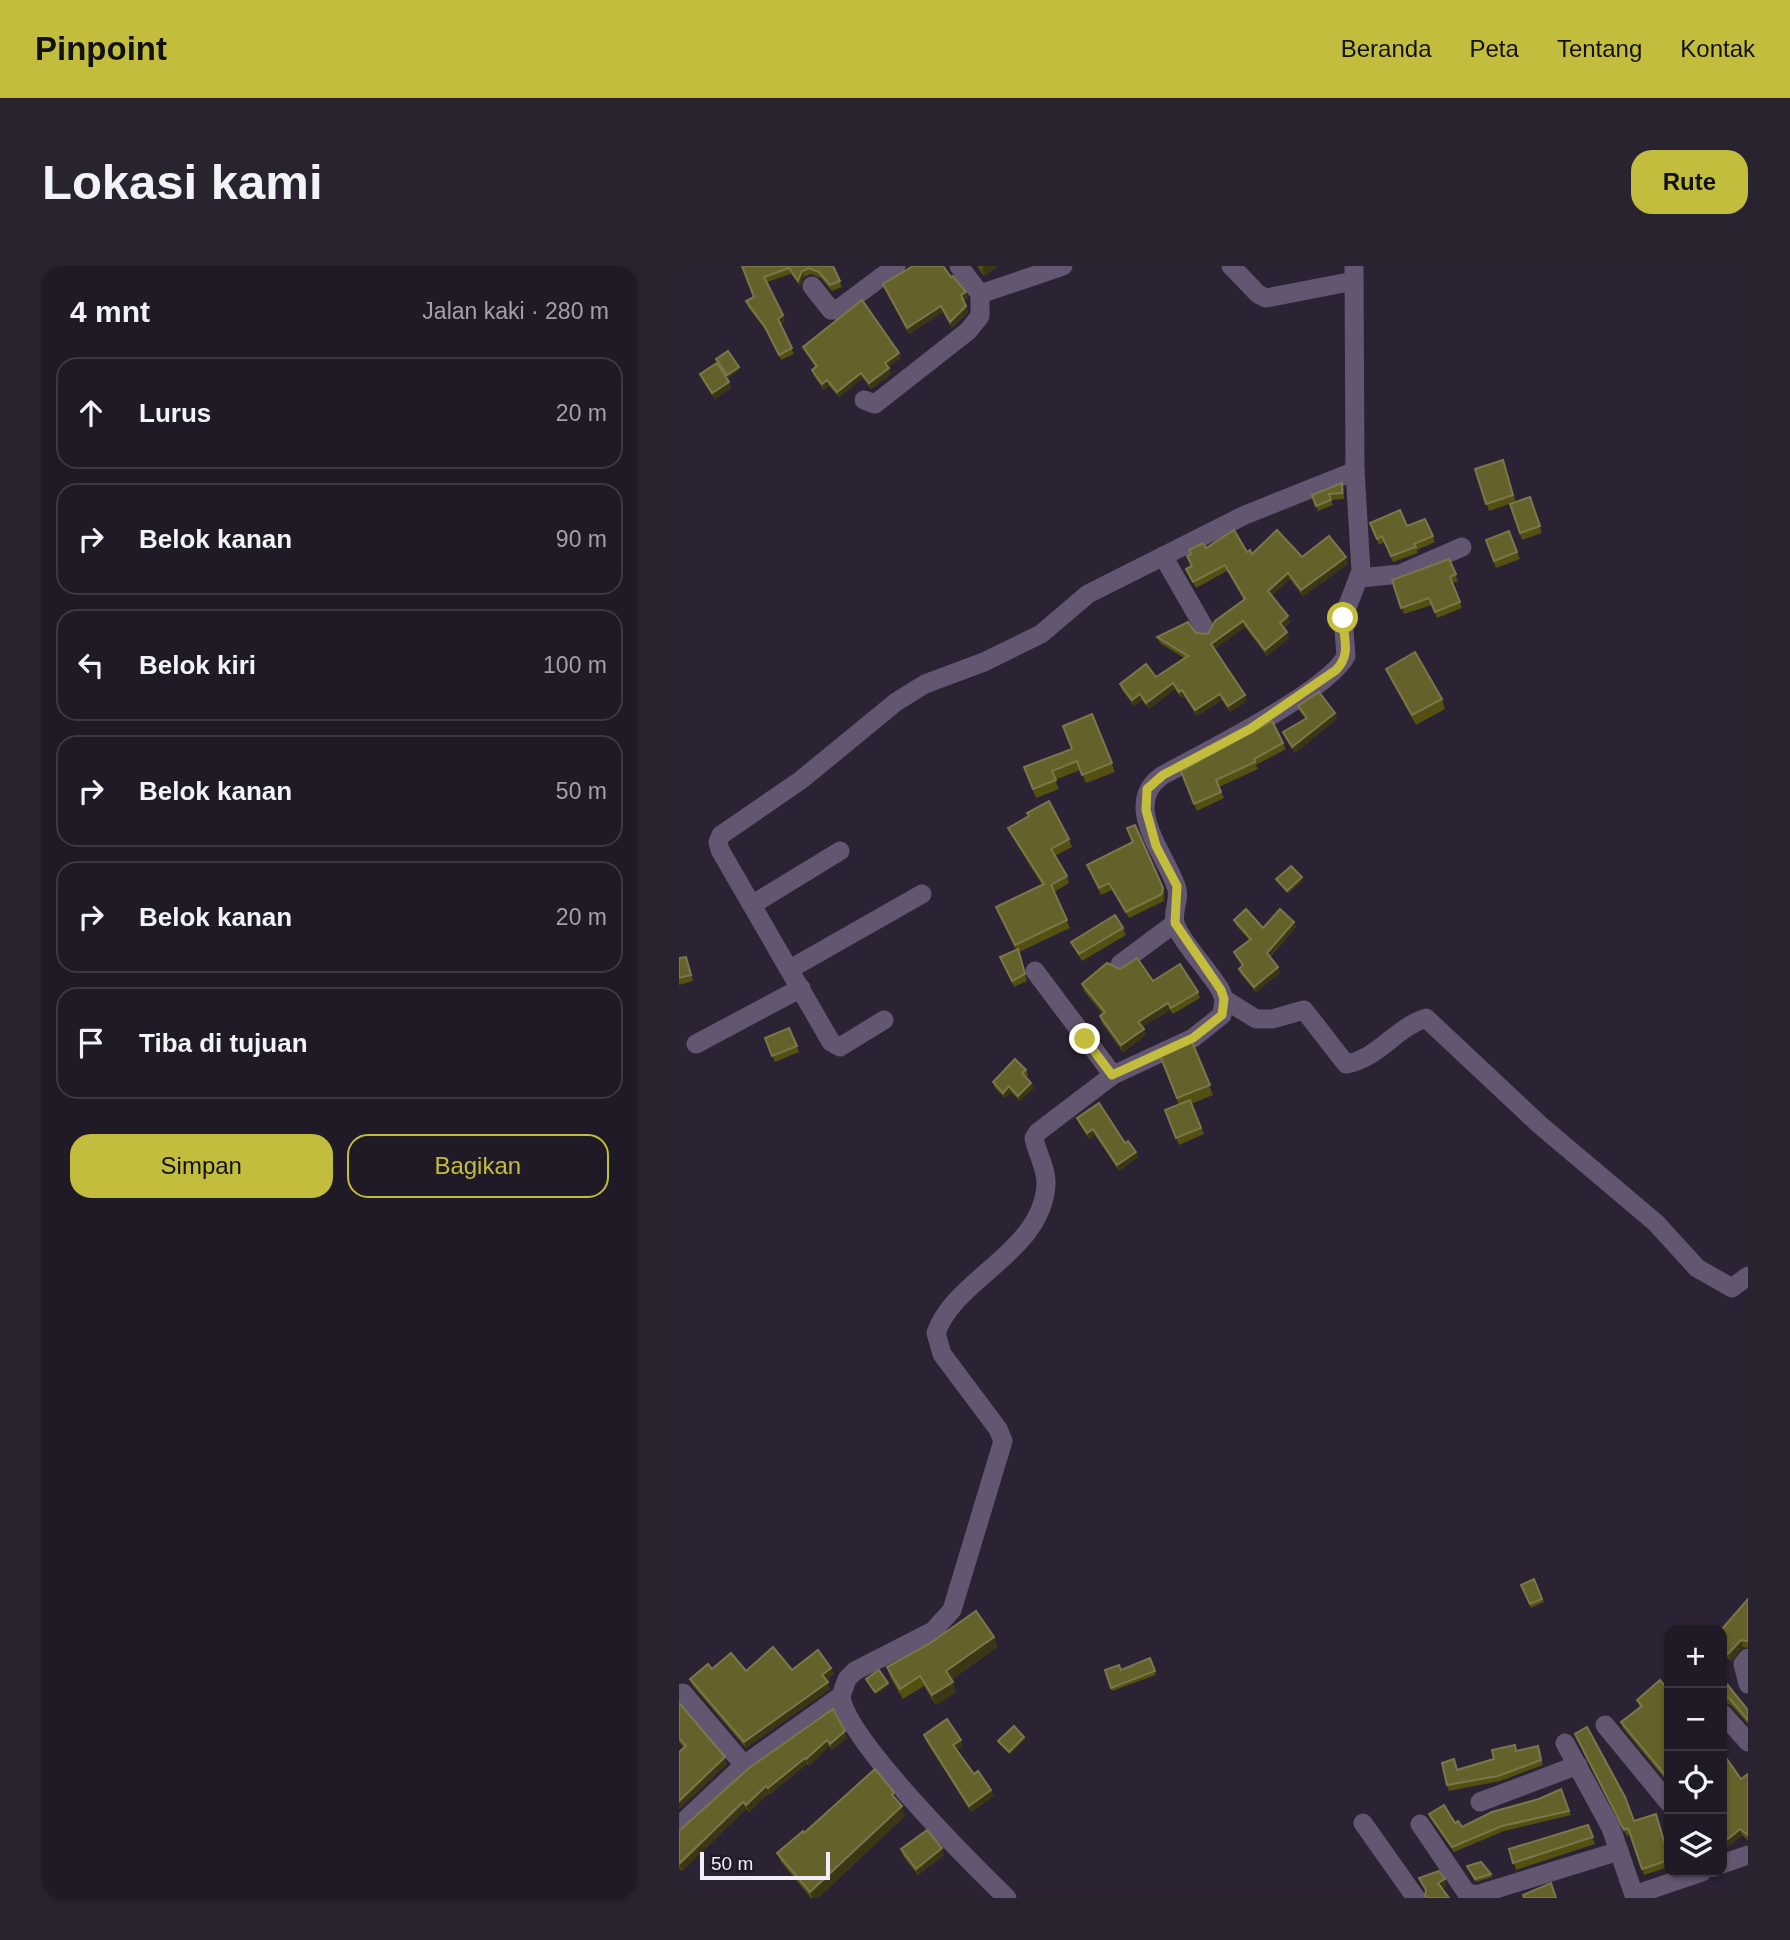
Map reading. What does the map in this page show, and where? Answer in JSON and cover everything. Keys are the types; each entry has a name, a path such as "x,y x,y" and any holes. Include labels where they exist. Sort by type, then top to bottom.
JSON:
{"street":[{"path":"812,286 827,306 837,310 895,266"},
{"path":"864,400 875,404 974,326 982,310 981,294 958,266"},
{"path":"981,294 1063,266"},
{"path":"679,1826 744,1765 841,1696 847,1679 855,1671 933,1631 952,1610 1003,1441 998,1429 942,1354 936,1333 946,1313 1030,1227 1046,1185 1034,1138 1038,1132 1112,1075 1209,1028 1222,1015 1224,999 1214,977 1175,923 1177,886 1156,846 1146,810 1147,789 1163,775 1250,729 1336,670 1347,649 1343,618 1360,578 1355,471 1354,274 1266,298 1231,266"},
{"path":"884,1020 840,1047 835,1046 720,850 718,842 721,835 801,780 896,702 925,684 984,662 1041,634 1089,594 1245,515 1355,471"},
{"path":"1360,578 1400,574 1462,547"},
{"path":"1163,556 1205,629"},
{"path":"753,904 839,851"},
{"path":"790,969 922,894"},
{"path":"1120,964 1175,923"},
{"path":"1035,971 1112,1075"},
{"path":"696,1044 801,988"},
{"path":"1224,999 1257,1019 1272,1019 1304,1010 1334,1053 1346,1064 1363,1062 1408,1024 1426,1018 1540,1125 1656,1223 1696,1268 1732,1289 1748,1276"},
{"path":"1748,1658 1743,1664 1748,1684"},
{"path":"683,1693 744,1765"},
{"path":"841,1696 849,1719 872,1752 1007,1898"},
{"path":"1727,1719 1748,1742"},
{"path":"1605,1726 1664,1797"},
{"path":"1565,1742 1611,1828 1635,1897 1689,1877"},
{"path":"1480,1802 1577,1765"},
{"path":"1363,1823 1416,1898"},
{"path":"1420,1824 1466,1892 1476,1897 1619,1851"},
{"path":"1727,1862 1748,1854"}],"building":[{"path":"742,266 833,266 840,281 830,285 819,272 809,268 802,271 798,281 789,268 764,277 783,315 778,319 792,348 779,355 765,327 746,301 754,297"},
{"path":"913,266 943,266 966,292 961,295 966,306 950,322 941,306 907,328 883,284"},
{"path":"862,300 899,353 885,363 889,368 869,383 861,373 837,392 827,380 822,384 812,370 817,366 803,347"},
{"path":"728,351 739,367 727,375 716,359"},
{"path":"717,363 729,382 712,393 700,374"},
{"path":"1503,460 1513,495 1486,504 1475,469"},
{"path":"1342,483 1342,493 1329,494 1331,500 1316,506 1312,495"},
{"path":"1530,497 1540,526 1520,533 1510,504"},
{"path":"1400,510 1407,526 1425,519 1433,536 1414,544 1416,547 1391,556 1382,536 1377,539 1370,523"},
{"path":"1234,530 1247,552 1250,550 1252,554 1277,530 1302,557 1329,536 1346,557 1301,590 1288,573 1268,591 1288,616 1280,623 1287,632 1265,650 1243,621 1211,644 1245,695 1228,706 1220,694 1195,710 1182,690 1179,692 1173,683 1146,703 1140,694 1132,700 1120,684 1146,664 1156,677 1188,656 1157,637 1188,622 1196,633 1208,634 1215,621 1245,599 1225,565 1193,582 1186,569 1192,566 1187,556 1191,554 1189,550 1203,543 1206,548"},
{"path":"1509,531 1517,552 1494,561 1486,540"},
{"path":"1449,559 1456,574 1450,577 1460,602 1435,612 1429,598 1401,608 1392,580"},
{"path":"1415,652 1442,699 1412,715 1386,669"},
{"path":"1319,692 1335,713 1292,747 1283,732 1307,718 1298,706"},
{"path":"1092,714 1112,763 1082,775 1077,761 1052,771 1056,780 1033,789 1024,767 1072,749 1063,726"},
{"path":"1272,721 1283,743 1254,759 1255,762 1216,780 1221,792 1194,804 1181,771"},
{"path":"1049,801 1069,839 1051,849 1067,876 1051,885 1067,920 1015,945 996,907 1044,884 1008,828"},
{"path":"1135,825 1163,888 1162,894 1126,912 1109,883 1099,888 1087,865 1133,842 1127,828"},
{"path":"1291,866 1302,877 1287,891 1276,879"},
{"path":"1246,909 1263,928 1280,909 1294,922 1267,953 1278,967 1254,987 1239,969 1243,965 1234,952 1251,939 1234,920"},
{"path":"1115,915 1123,928 1079,954 1071,942"},
{"path":"1018,949 1025,974 1012,981 1000,957"},
{"path":"686,957 691,975 679,978 679,958"},
{"path":"1137,958 1153,981 1180,964 1198,992 1171,1008 1168,1003 1138,1022 1144,1029 1121,1045 1100,1016 1105,1012 1082,984 1107,963 1120,969"},
{"path":"789,1028 797,1046 772,1056 765,1038"},
{"path":"1192,1042 1210,1085 1177,1098 1160,1055"},
{"path":"1015,1059 1026,1070 1022,1073 1031,1083 1018,1096 1009,1086 1003,1093 993,1082"},
{"path":"1190,1100 1201,1128 1176,1138 1165,1110"},
{"path":"1099,1103 1125,1143 1128,1141 1136,1152 1117,1165 1093,1129 1087,1133 1077,1118"},
{"path":"1534,1579 1542,1599 1530,1604 1521,1585"},
{"path":"1748,1599 1748,1641 1741,1640 1728,1654 1725,1625"},
{"path":"976,1611 994,1637 946,1671 953,1682 932,1695 920,1676 900,1689 887,1667 929,1644"},
{"path":"773,1647 792,1670 818,1650 831,1668 822,1675 828,1682 744,1742 690,1679 708,1664 712,1669 731,1653 746,1671"},
{"path":"1150,1658 1155,1671 1111,1688 1105,1670 1119,1665 1121,1670"},
{"path":"879,1670 888,1683 875,1692 866,1679"},
{"path":"1660,1680 1664,1685 1664,1774 1621,1722 1642,1706 1637,1700"},
{"path":"1727,1684 1748,1710 1748,1720 1729,1698"},
{"path":"679,1703 725,1757 679,1801 679,1752 686,1746 679,1738"},
{"path":"833,1709 845,1731 830,1744 827,1740 768,1788 766,1786 746,1805 743,1802 679,1864 679,1831 749,1768"},
{"path":"947,1719 961,1740 953,1745 974,1774 978,1771 991,1790 969,1806 924,1735"},
{"path":"1014,1726 1024,1737 1009,1752 998,1741"},
{"path":"1587,1727 1625,1797 1634,1821 1656,1814 1664,1841 1664,1862 1642,1869 1628,1828 1624,1830 1575,1734"},
{"path":"1515,1745 1516,1751 1538,1746 1541,1760 1498,1776 1447,1785 1442,1763 1454,1759 1457,1770 1494,1759 1492,1750"},
{"path":"1727,1759 1741,1779 1748,1774 1748,1835 1740,1829 1727,1840"},
{"path":"875,1769 902,1806 810,1892 777,1853 803,1831 804,1833"},
{"path":"1561,1789 1569,1811 1502,1826 1452,1847 1429,1814 1444,1805 1455,1823 1458,1821 1462,1827 1492,1812 1539,1799"},
{"path":"1588,1825 1593,1837 1513,1863 1509,1849"},
{"path":"927,1830 942,1848 916,1869 901,1849"},
{"path":"1481,1862 1491,1874 1475,1879 1467,1866"},
{"path":"1439,1871 1445,1879 1438,1883 1449,1898 1427,1898 1419,1878"},
{"path":"1551,1883 1556,1898 1524,1898 1523,1895"}],"route":[{"path":"1085,1039 1112,1075 1193,1038 1217,1022 1222,1015 1225,1008 1221,990 1175,923 1177,886 1156,846 1146,810 1145,795 1151,783 1163,775 1250,729 1336,670 1346,656 1347,649 1343,618"}]}
